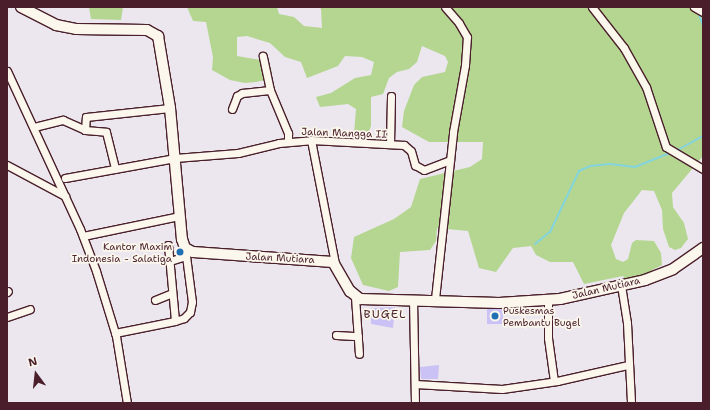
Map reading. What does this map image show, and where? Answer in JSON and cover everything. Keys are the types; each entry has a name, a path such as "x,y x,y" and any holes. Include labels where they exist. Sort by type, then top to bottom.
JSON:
{"street":[{"path":"21,7 56,25 76,29 147,30 154,32 158,36 170,108 180,216 192,302 190,312 184,318 115,333"},
{"path":"435,299 450,160 467,38 460,23 444,7"},
{"path":"592,7 624,48 646,87 666,146 703,169"},
{"path":"694,7 703,12"},
{"path":"263,56 270,90 288,133 288,142"},
{"path":"7,71 83,236 115,333 127,403"},
{"path":"232,109 237,96 242,93 270,90"},
{"path":"390,144 391,96"},
{"path":"85,130 86,117 170,108"},
{"path":"34,127 63,120 85,130 106,132 115,169"},
{"path":"311,140 335,264 355,297 359,354"},
{"name":"Jalan Mangga II","path":"65,178 175,158 238,153 288,142 311,140 390,144 408,147 419,169 429,169 450,160"},
{"path":"7,164 65,196"},
{"path":"83,236 180,216"},
{"path":"168,245 175,321"},
{"name":"Jalan Mutiara","path":"355,297 360,299 435,299 499,303 548,300 661,275 685,262 703,248"},
{"path":"170,261 185,252"},
{"name":"Jalan Mutiara","path":"185,252 308,259 335,264"},
{"path":"621,285 627,323 630,403"},
{"path":"155,300 172,293"},
{"path":"413,299 415,403"},
{"path":"548,300 548,338 554,381"},
{"path":"7,318 30,309"},
{"path":"336,335 358,336"},
{"path":"415,384 502,389 554,381 628,365"}],"green space":[{"path":"89,7 123,7 121,20 91,19"},
{"path":"187,7 277,7 279,14 294,17 304,26 322,28 321,9 319,7 703,7 703,156 672,193 673,207 684,223 688,239 681,248 675,250 669,247 663,229 662,210 654,191 642,190 624,213 611,245 616,259 623,262 628,259 632,243 636,240 654,241 661,253 662,265 652,270 652,276 627,282 623,276 584,284 573,262 550,262 536,255 531,246 513,248 496,272 479,268 468,231 437,228 436,241 430,250 400,252 398,287 389,291 363,285 351,258 354,237 394,219 411,207 420,179 470,167 482,159 483,142 429,142 402,127 404,111 414,85 422,77 445,72 448,62 445,56 422,46 417,62 409,69 397,72 389,78 383,94 371,97 371,126 368,134 354,134 356,109 348,104 320,107 316,97 331,93 355,78 371,75 374,62 362,57 345,56 338,66 307,78 301,62 285,57 270,43 247,36 237,37 237,56 261,60 269,64 272,72 265,80 256,82 245,83 230,80 212,70 213,57 206,22 193,21"}],"building":[{"path":"395,307 393,328 371,324 371,308"},
{"name":"Puskesmas Pembantu Bugel","path":"487,309 503,309 503,324 487,324"},
{"path":"439,365 438,379 421,379 420,367"}],"waterway":[{"path":"698,12 703,26"},
{"path":"676,151 703,136"},
{"path":"535,244 550,232 579,171 590,166 610,164 635,167 672,152"}],"place":[{"name":"Kantor Maxim Indonesia - Salatiga","path":"180,252"},
{"name":"Puskesmas Pembantu Bugel","path":"495,316"}],"district":[{"name":"BUGEL","path":"385,315"}]}
